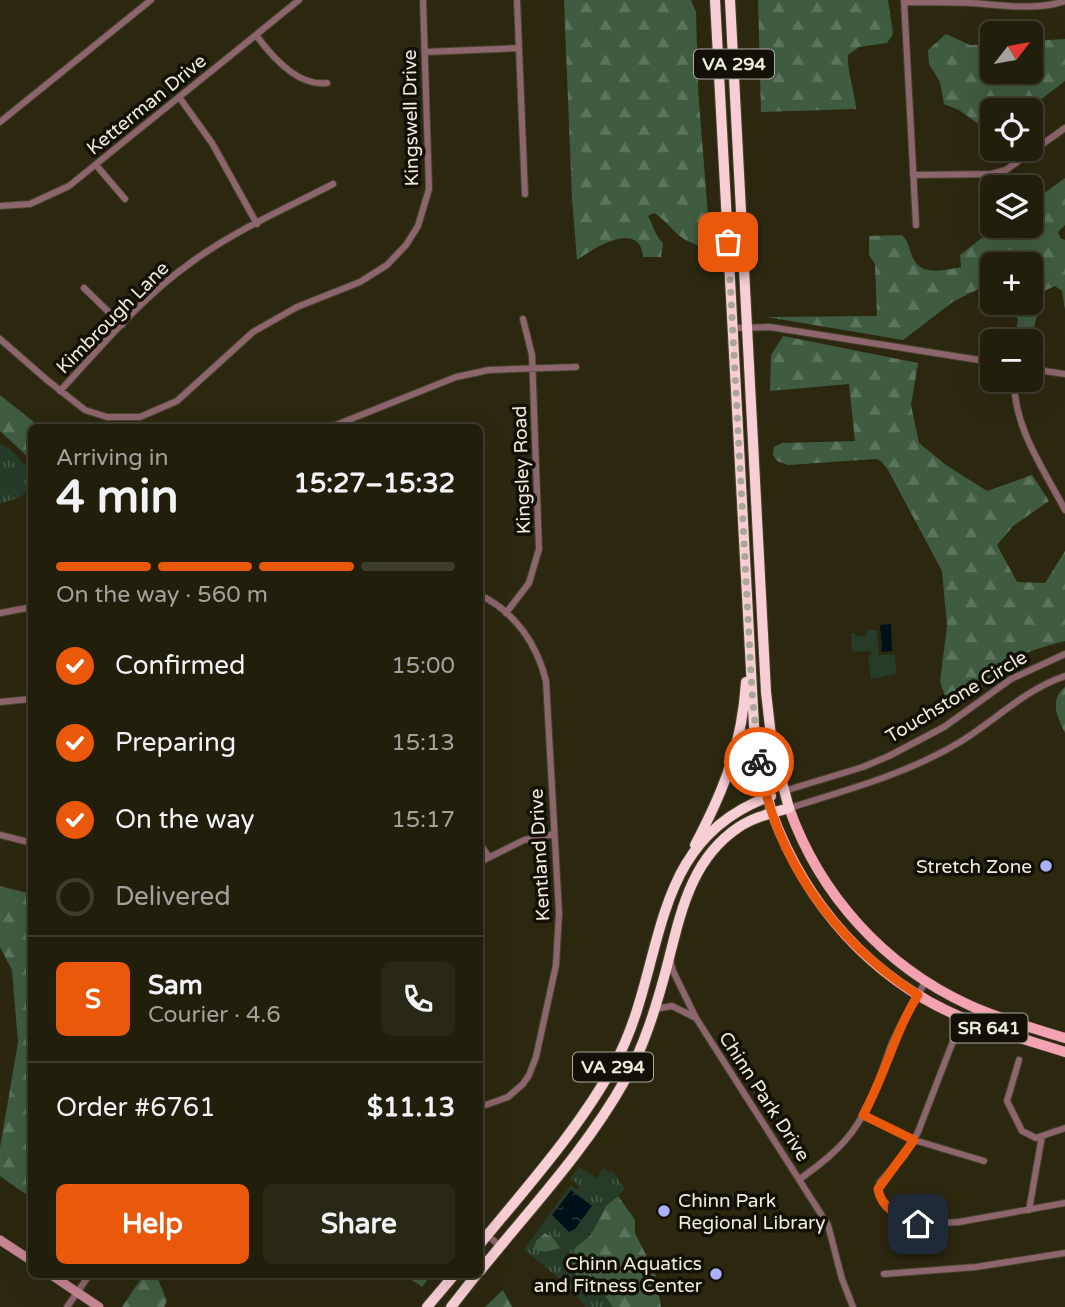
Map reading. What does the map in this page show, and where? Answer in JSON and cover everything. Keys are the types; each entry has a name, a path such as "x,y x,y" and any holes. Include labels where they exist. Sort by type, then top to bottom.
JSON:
{"highway":[{"name":"VA 294","path":"483,1235 547,1162 615,1064 636,1015 667,904 682,869 715,808 734,754 746,691 749,641 715,0"},
{"name":"VA 294","path":"483,1267 608,1108 635,1060 670,954 682,904 696,874 733,831 749,821 789,808 772,745 766,700 730,0"},
{"path":"749,641 754,726 772,813"},
{"path":"682,869 701,843 739,810 784,791"},
{"path":"427,1307 452,1278"},
{"name":"VA 294","path":"451,1307 474,1278"}],"main road":[{"name":"SR 641","path":"789,808 814,865 841,905 878,944 926,981 960,1001 1065,1038"},
{"name":"SR 641","path":"772,813 796,867 834,923 872,962 918,995 952,1013 985,1027 1065,1052"},
{"path":"0,1240 28,1258"},
{"path":"56,1278 99,1307"}],"street":[{"path":"0,122 151,0"},
{"name":"Ketterman Drive","path":"0,206 16,206 44,200 69,187 299,0"},
{"name":"Kingswell Drive","path":"0,339 85,410 107,417 131,418 153,413 187,393 225,355 253,332 297,307 360,282 397,257 418,226 429,189 423,0"},
{"path":"517,0 525,194"},
{"path":"916,225 904,1 1053,5 1065,1"},
{"path":"256,36 276,59 295,74 309,82 327,83"},
{"path":"425,52 519,48"},
{"path":"179,97 212,143 257,224"},
{"path":"913,175 991,174 1006,170 1065,128"},
{"path":"96,164 125,200"},
{"name":"Kimbrough Lane","path":"60,391 147,299 189,263 333,184"},
{"path":"84,288 122,324"},
{"name":"Kingsley Road","path":"506,613 528,583 539,550 533,370 523,319"},
{"path":"733,327 782,328 980,360"},
{"path":"338,424 456,377 489,370 576,367"},
{"path":"1043,371 1065,374"},
{"path":"1014,392 1020,422 1065,510"},
{"name":"Kentland Drive","path":"483,597 506,613 531,642 546,681 558,949 551,996 536,1058 529,1075 516,1090 500,1101 483,1106"},
{"path":"0,613 28,608"},
{"name":"Touchstone Circle","path":"784,791 863,767 889,756 944,727 1018,675 1065,654"},
{"name":"Touchstone Circle","path":"789,808 882,779 936,755 978,730 1019,699 1065,676"},
{"path":"0,702 28,699"},
{"path":"483,860 524,840 554,834"},
{"path":"0,835 28,842"},
{"path":"483,848 488,856"},
{"name":"Chinn Park Drive","path":"670,954 673,971 696,1017 828,1225 842,1279 853,1307"},
{"path":"800,1179 831,1155 863,1115 877,1088 897,1033 926,981"},
{"name":"Chinn Park Drive","path":"653,1010 672,1006 696,1017"},
{"path":"955,1036 914,1140 878,1189 879,1195 901,1218 918,1224 945,1224 1065,1203"},
{"path":"1020,1060 1007,1094 1008,1108 1026,1135 1034,1138 1065,1128"},
{"path":"863,1115 914,1140 984,1161"},
{"path":"1028,1210 1042,1136"},
{"path":"483,1237 500,1246"},
{"path":"884,1274 976,1267 1065,1253"},
{"path":"67,1307 87,1278"}],"green space":[{"path":"564,0 691,0 696,12 698,89 711,254 706,255 654,213 648,216 663,243 661,257 643,257 640,246 634,240 625,238 594,249 577,260"},
{"path":"758,0 888,0 893,34 887,43 859,47 848,55 856,109 761,112"},
{"path":"946,34 970,45 980,45 980,84 1043,84 1043,40 1065,39 1065,81 1043,98 980,98 980,125 959,110 944,104 940,82 929,64 928,50"},
{"path":"1065,178 1065,225 1058,232 1061,239 1065,240 1065,309 1062,291 1055,286 1044,291 1043,295 1043,252 980,252 980,288 954,301 903,340 767,317 877,316 875,264 869,255 869,236 902,235 914,260 923,268 935,271 961,267 960,255 982,238 1043,238 1043,194"},
{"path":"1015,315 1037,315 1033,329 1017,329 1018,319"},
{"path":"783,336 918,363 911,405 919,443 946,465 987,491 1032,475 1049,501 1013,526 997,545 1017,582 1045,583 1065,551 1065,641 1033,650 1011,661 998,670 972,698 956,705 948,704 940,682 947,626 942,571 888,470 876,459 788,465 777,461 773,455 774,447 782,443 855,441 849,384 770,391 771,355"},
{"path":"0,395 36,424 28,424 28,457 0,431"},
{"path":"0,444 10,449 28,468 28,490 20,497 0,504"},
{"path":"867,630 877,630 879,655 895,654 896,674 871,679 868,656 871,651 852,652 851,633 855,633 856,637 867,635"},
{"path":"1065,687 1065,733 1057,715 1056,703"},
{"path":"0,886 28,893 28,1196 0,1176 0,1148 18,1042 12,970 0,947"},
{"path":"579,1167 597,1178 602,1170 607,1168 606,1171 611,1173 612,1170 625,1189 606,1206 591,1235 575,1248 576,1276 602,1292 613,1307 586,1307 563,1282 524,1249 571,1185 577,1190 580,1186 570,1179"},
{"path":"618,1196 635,1220 635,1233 655,1273 661,1307 613,1307 602,1292 576,1276 571,1263 575,1248 591,1235 606,1206"},
{"path":"545,1233 554,1239 560,1248 546,1252 535,1250 536,1241"},
{"path":"141,1278 157,1278 167,1301 164,1307 122,1307"},
{"path":"409,1278 429,1278 422,1287"},
{"path":"503,1290 512,1307 485,1307"}],"water":[{"path":"891,624 892,651 882,652 880,625"},
{"path":"571,1190 592,1206 575,1229 569,1232 552,1215"}],"way so far":[{"path":"728,242 754,726 759,762"}],"place":[{"name":"Stretch Zone","path":"1046,866"},
{"name":"Chinn Park Regional Library","path":"664,1211"},
{"name":"Chinn Aquatics and Fitness Center","path":"716,1274"}],"route":[{"path":"759,762 780,836 805,884 838,928 863,954 918,995 897,1033 873,1098 863,1115 914,1140 905,1155 880,1182 878,1189 880,1198 893,1212 918,1224"}]}
